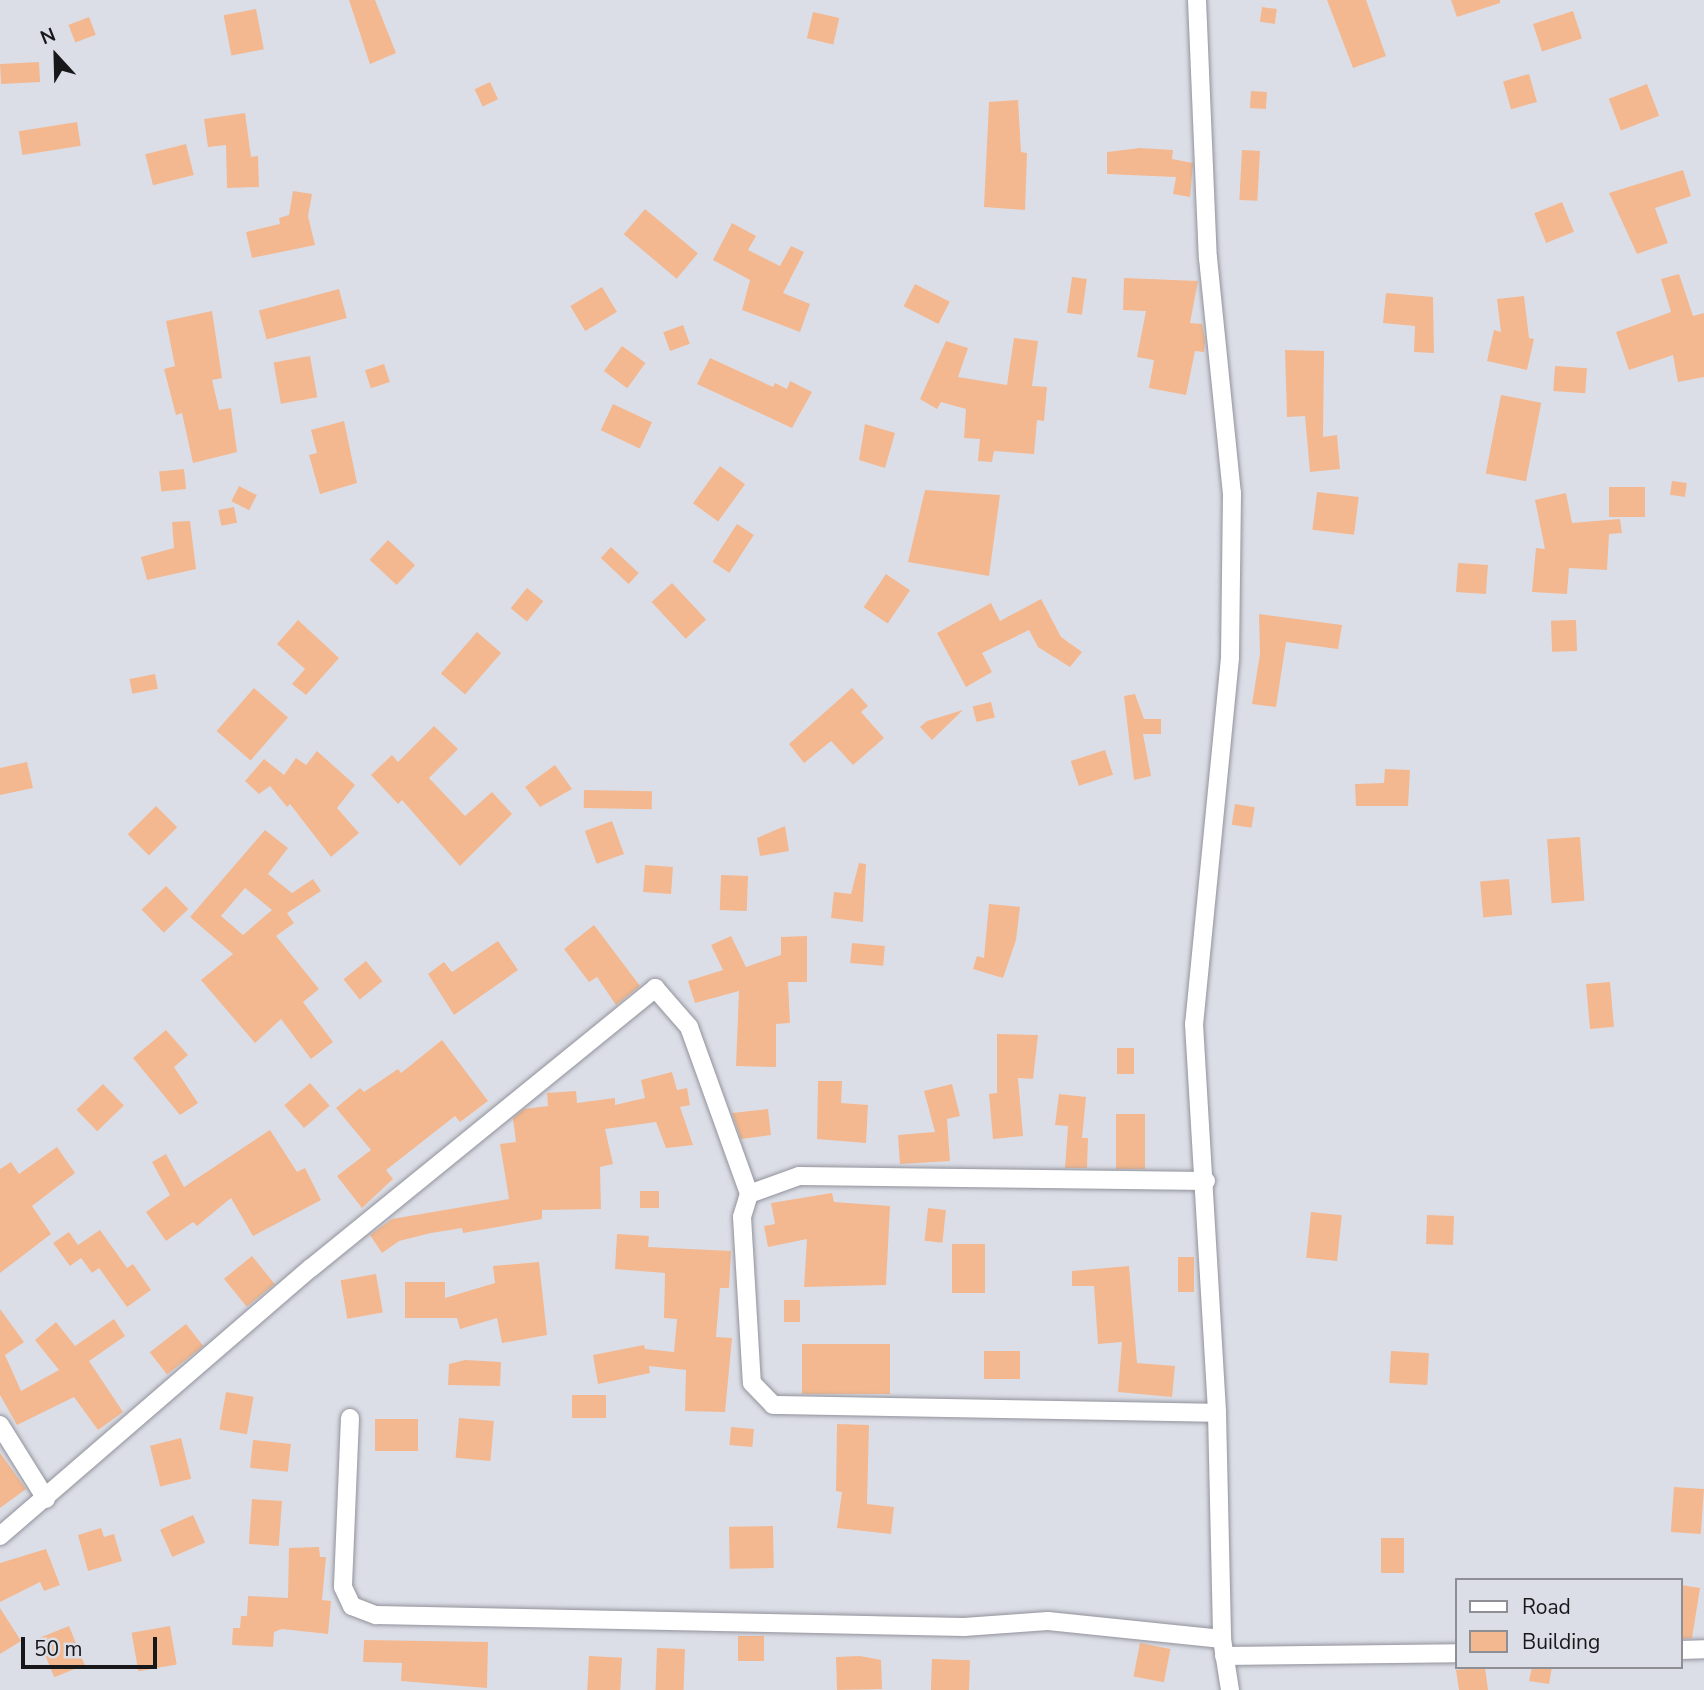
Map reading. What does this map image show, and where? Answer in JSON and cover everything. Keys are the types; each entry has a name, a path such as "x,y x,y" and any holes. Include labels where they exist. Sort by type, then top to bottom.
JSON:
{"street":[{"path":"1197,0 1208,258 1232,493 1230,658 1194,1024 1206,1181 1217,1413 1223,1648 1230,1690"},
{"path":"0,1536 311,1268 655,988 689,1027 749,1194 742,1217 752,1383 773,1405 1217,1413"},
{"path":"749,1194 799,1176 1206,1181"},
{"path":"350,1418 343,1587 352,1606 376,1615 964,1627 1048,1621 1223,1648 1456,1653"},
{"path":"0,1425 46,1499"},
{"path":"1683,1650 1704,1650"}],"building":[{"path":"349,0 375,0 396,53 370,64"},
{"path":"1327,0 1366,0 1386,56 1353,68"},
{"path":"1451,0 1500,0 1500,3 1457,17"},
{"path":"1262,7 1277,9 1275,24 1260,22"},
{"path":"256,9 264,49 231,56 224,15"},
{"path":"1573,11 1582,39 1542,52 1533,24"},
{"path":"813,12 839,18 833,44 807,38"},
{"path":"89,17 96,35 75,43 68,25"},
{"path":"39,62 40,82 1,84 0,64"},
{"path":"1529,74 1537,102 1511,109 1503,81"},
{"path":"490,82 498,99 483,106 475,89"},
{"path":"1647,84 1659,116 1621,130 1609,99"},
{"path":"1251,91 1267,92 1266,109 1250,108"},
{"path":"1018,100 1021,152 1027,153 1025,210 984,207 989,102"},
{"path":"245,113 251,157 258,156 259,187 227,188 226,145 208,147 204,119"},
{"path":"77,122 81,146 22,155 19,131"},
{"path":"186,144 194,175 153,185 145,154"},
{"path":"1140,148 1173,150 1172,159 1193,163 1190,197 1173,194 1176,177 1107,174 1107,152"},
{"path":"1242,150 1260,151 1257,201 1239,200"},
{"path":"1683,170 1691,196 1655,208 1668,243 1637,254 1609,193"},
{"path":"293,191 312,194 308,216 315,245 252,258 246,232 280,224 279,218 289,215"},
{"path":"1562,202 1574,232 1546,243 1534,213"},
{"path":"645,209 698,253 677,279 624,234"},
{"path":"732,223 756,236 748,250 780,266 791,246 804,252 783,293 810,304 800,332 742,310 750,280 713,260"},
{"path":"1679,274 1693,316 1704,313 1704,377 1678,382 1673,355 1629,370 1616,332 1671,312 1661,279"},
{"path":"1072,277 1087,279 1082,315 1067,313"},
{"path":"1124,278 1198,281 1190,323 1202,324 1204,352 1195,351 1186,395 1149,388 1154,360 1137,357 1146,311 1123,310"},
{"path":"915,284 950,302 938,324 904,306"},
{"path":"602,287 617,312 585,331 570,306"},
{"path":"339,289 347,318 267,339 259,310"},
{"path":"1386,293 1433,297 1434,353 1414,352 1415,326 1383,323"},
{"path":"1524,296 1529,338 1534,339 1527,370 1487,361 1494,330 1501,332 1497,299"},
{"path":"212,311 222,378 212,380 219,410 231,408 237,452 193,463 182,413 176,415 164,369 175,366 166,321"},
{"path":"683,325 690,344 670,351 663,332"},
{"path":"1014,338 1038,341 1032,386 1047,387 1044,421 1037,420 1034,454 994,451 992,462 978,461 980,439 964,438 966,409 941,402 937,409 920,399 946,341 968,348 958,377 1007,385"},
{"path":"622,346 645,363 627,388 604,371"},
{"path":"1285,350 1324,351 1323,437 1337,435 1340,469 1310,472 1305,416 1287,417"},
{"path":"310,356 317,397 281,404 274,362"},
{"path":"710,358 773,387 775,383 787,389 790,381 812,392 792,428 697,384"},
{"path":"384,364 390,382 371,388 365,370"},
{"path":"1555,366 1587,368 1585,393 1553,391"},
{"path":"1501,395 1541,403 1526,481 1486,474"},
{"path":"613,404 652,422 640,448 601,430"},
{"path":"344,421 357,483 320,494 309,455 317,453 311,430"},
{"path":"865,424 895,433 885,468 859,460"},
{"path":"720,466 745,484 718,521 693,503"},
{"path":"184,469 186,489 161,492 159,472"},
{"path":"1672,481 1687,483 1685,497 1670,495"},
{"path":"239,486 257,495 249,510 231,501"},
{"path":"1609,487 1645,487 1645,517 1609,517"},
{"path":"925,490 1000,495 989,576 908,562"},
{"path":"1317,492 1359,497 1354,535 1312,530"},
{"path":"1566,493 1572,523 1620,519 1622,533 1609,534 1607,570 1569,568 1567,594 1532,592 1536,548 1545,549 1535,500"},
{"path":"234,507 237,523 221,526 218,510"},
{"path":"190,521 196,569 147,580 141,557 174,548 172,522"},
{"path":"737,524 754,535 729,573 712,562"},
{"path":"388,540 415,565 397,585 370,560"},
{"path":"611,547 639,573 629,584 601,558"},
{"path":"1458,563 1488,565 1486,594 1456,592"},
{"path":"886,574 910,590 888,623 864,607"},
{"path":"672,583 706,620 686,639 652,602"},
{"path":"527,588 543,601 527,621 511,608"},
{"path":"1041,599 1061,637 1082,652 1070,667 1038,647 1029,630 982,653 992,672 966,687 937,633 991,603 1000,621"},
{"path":"1259,614 1342,625 1338,649 1286,642 1276,707 1252,704 1260,654"},
{"path":"298,620 339,658 306,695 292,684 305,669 277,644"},
{"path":"1576,620 1577,651 1552,652 1551,621"},
{"path":"477,632 501,653 465,695 441,674"},
{"path":"155,674 158,689 132,694 129,679"},
{"path":"254,688 288,718 251,761 217,731"},
{"path":"852,688 868,706 861,712 884,738 853,765 831,741 804,763 789,744"},
{"path":"1135,694 1144,719 1161,719 1161,734 1143,734 1151,776 1134,780 1124,696"},
{"path":"991,702 995,718 976,722 973,707"},
{"path":"963,710 932,740 920,727 927,721"},
{"path":"434,726 458,749 429,778 465,816 492,792 512,814 460,866 402,800 398,804 371,775 392,755 398,762"},
{"path":"1105,750 1113,775 1079,786 1071,761"},
{"path":"317,751 355,785 337,808 359,833 331,857 290,804 287,807 270,786 259,794 245,781 264,759 284,775 296,758 306,765"},
{"path":"27,762 33,788 0,795 0,768"},
{"path":"555,765 572,789 540,807 525,787"},
{"path":"1385,769 1410,770 1408,806 1356,806 1355,784 1384,783"},
{"path":"584,790 652,791 652,809 584,808"},
{"path":"1235,804 1255,807 1251,828 1232,825"},
{"path":"156,806 177,827 149,855 128,834"},
{"path":"612,821 624,854 597,864 585,831"},
{"path":"785,826 789,851 760,856 757,838"},
{"path":"265,830 288,848 268,874 292,893 313,879 321,891 287,913 294,923 276,936 319,989 303,1002 333,1042 311,1059 281,1019 255,1043 201,980 233,954 190,917","holes":["245,888 272,910 243,935 221,916"]},
{"path":"1580,837 1584,901 1552,903 1547,839"},
{"path":"859,863 866,864 863,922 831,918 834,892 851,894"},
{"path":"645,865 673,867 671,894 643,892"},
{"path":"721,875 748,876 747,911 720,910"},
{"path":"1509,879 1512,915 1483,917 1480,882"},
{"path":"166,886 188,909 164,933 142,910"},
{"path":"989,904 1020,907 1016,940 1003,978 973,969 977,956 984,958"},
{"path":"594,925 640,986 616,1005 597,977 589,982 564,949"},
{"path":"731,936 746,967 781,955 781,937 807,936 807,982 788,982 790,1023 776,1024 776,1067 736,1066 739,991 695,1003 688,981 723,970 711,945"},
{"path":"498,941 518,970 454,1015 428,974 444,962 452,972"},
{"path":"852,943 885,946 883,966 850,963"},
{"path":"366,961 382,981 360,999 343,979"},
{"path":"1610,982 1614,1027 1590,1029 1586,984"},
{"path":"166,1030 188,1055 174,1067 198,1103 180,1115 133,1058"},
{"path":"997,1034 1038,1035 1033,1079 1018,1078 1023,1136 993,1139 989,1094 997,1093"},
{"path":"442,1040 488,1101 460,1122 455,1116 386,1170 393,1179 362,1208 337,1176 371,1150 336,1108 360,1088 364,1092 398,1069 401,1073"},
{"path":"1117,1048 1134,1048 1134,1074 1117,1074"},
{"path":"672,1072 677,1090 687,1088 690,1105 680,1107 693,1145 666,1148 656,1122 605,1129 613,1164 600,1167 601,1209 542,1210 542,1219 463,1233 462,1228 431,1233 399,1241 382,1253 370,1235 392,1219 509,1199 500,1144 516,1142 513,1118 524,1109 548,1106 547,1093 576,1091 577,1103 615,1098 615,1105 645,1098 641,1080"},
{"path":"818,1081 842,1081 841,1103 868,1105 866,1143 817,1139"},
{"path":"310,1083 330,1106 304,1128 284,1105"},
{"path":"103,1084 124,1106 97,1131 76,1110"},
{"path":"952,1084 960,1116 947,1119 950,1161 900,1164 898,1135 935,1132 924,1091"},
{"path":"1059,1094 1086,1097 1082,1138 1088,1138 1087,1168 1065,1168 1068,1126 1055,1125"},
{"path":"768,1109 771,1135 741,1139 732,1113"},
{"path":"1116,1114 1145,1114 1145,1169 1116,1169"},
{"path":"270,1130 297,1172 305,1168 321,1200 253,1236 231,1198 197,1226 193,1222 166,1241 146,1212 170,1195 152,1162 166,1154 184,1187"},
{"path":"57,1147 75,1173 32,1206 51,1234 0,1273 0,1169 11,1162 19,1174"},
{"path":"640,1191 659,1191 659,1208 640,1208"},
{"path":"832,1193 834,1202 890,1206 886,1285 804,1287 807,1239 768,1247 764,1226 775,1224 771,1203"},
{"path":"928,1208 946,1210 942,1243 925,1241"},
{"path":"1311,1212 1342,1215 1337,1261 1306,1258"},
{"path":"1427,1215 1454,1216 1453,1245 1426,1244"},
{"path":"100,1230 127,1268 133,1264 151,1290 127,1307 99,1268 92,1273 81,1258 70,1266 53,1243 69,1232 78,1245"},
{"path":"617,1234 649,1236 648,1247 731,1251 729,1288 720,1288 716,1337 732,1338 725,1412 685,1411 686,1370 649,1366 650,1373 598,1384 593,1355 644,1345 645,1349 674,1352 677,1319 664,1318 665,1273 615,1269"},
{"path":"952,1244 985,1244 985,1293 952,1293"},
{"path":"252,1256 275,1284 247,1307 224,1279"},
{"path":"1178,1257 1194,1257 1194,1292 1178,1292"},
{"path":"539,1262 547,1335 502,1343 497,1318 460,1329 457,1318 405,1318 405,1282 445,1282 445,1298 495,1283 493,1266"},
{"path":"1129,1266 1137,1363 1175,1366 1172,1397 1118,1392 1122,1342 1098,1344 1094,1286 1072,1286 1072,1271"},
{"path":"376,1274 383,1312 347,1319 341,1280"},
{"path":"784,1300 800,1300 800,1322 784,1322"},
{"path":"0,1309 24,1342 5,1355 21,1391 59,1370 35,1340 56,1322 75,1346 114,1319 125,1336 89,1361 123,1412 98,1430 74,1397 17,1425 0,1395"},
{"path":"186,1324 203,1346 167,1374 150,1352"},
{"path":"802,1344 890,1344 890,1394 802,1394"},
{"path":"984,1351 1020,1351 1020,1379 984,1379"},
{"path":"1391,1351 1429,1353 1427,1385 1389,1383"},
{"path":"465,1360 501,1362 500,1386 448,1385 449,1364"},
{"path":"226,1392 254,1397 247,1434 219,1429"},
{"path":"572,1395 606,1395 606,1418 572,1418"},
{"path":"459,1418 494,1421 490,1461 456,1458"},
{"path":"375,1419 418,1419 418,1451 375,1451"},
{"path":"837,1424 869,1425 867,1504 894,1507 891,1534 837,1528 842,1492 836,1491"},
{"path":"731,1427 754,1429 752,1447 729,1445"},
{"path":"181,1438 191,1479 160,1486 150,1446"},
{"path":"253,1440 291,1444 288,1472 250,1468"},
{"path":"0,1453 26,1489 0,1508"},
{"path":"1674,1487 1704,1489 1701,1534 1671,1532"},
{"path":"252,1499 282,1501 279,1546 249,1544"},
{"path":"193,1515 205,1542 172,1557 160,1530"},
{"path":"773,1526 774,1568 730,1569 729,1527"},
{"path":"101,1528 104,1537 114,1534 122,1561 88,1571 78,1535"},
{"path":"1381,1538 1404,1538 1404,1573 1381,1573"},
{"path":"319,1547 320,1557 326,1557 322,1600 331,1601 328,1634 282,1629 274,1632 273,1647 232,1645 233,1628 240,1628 241,1616 247,1616 248,1596 288,1598 289,1548"},
{"path":"46,1549 60,1585 44,1591 40,1582 0,1602 0,1563"},
{"path":"1683,1585 1700,1588 1692,1638 1683,1639"},
{"path":"0,1608 21,1641 0,1654"},
{"path":"69,1626 85,1665 54,1677 38,1638"},
{"path":"170,1626 177,1664 138,1671 132,1633"},
{"path":"738,1636 764,1636 764,1661 738,1661"},
{"path":"364,1640 488,1642 487,1688 401,1681 402,1663 363,1662"},
{"path":"1140,1643 1170,1649 1164,1682 1134,1676"},
{"path":"657,1648 685,1649 684,1690 656,1690"},
{"path":"589,1656 622,1658 620,1690 587,1690"},
{"path":"860,1656 881,1660 882,1689 837,1690 836,1657"},
{"path":"932,1659 970,1660 969,1690 931,1690"},
{"path":"1485,1669 1488,1690 1459,1690 1456,1670"},
{"path":"1532,1669 1552,1669 1549,1684 1529,1681"}]}
